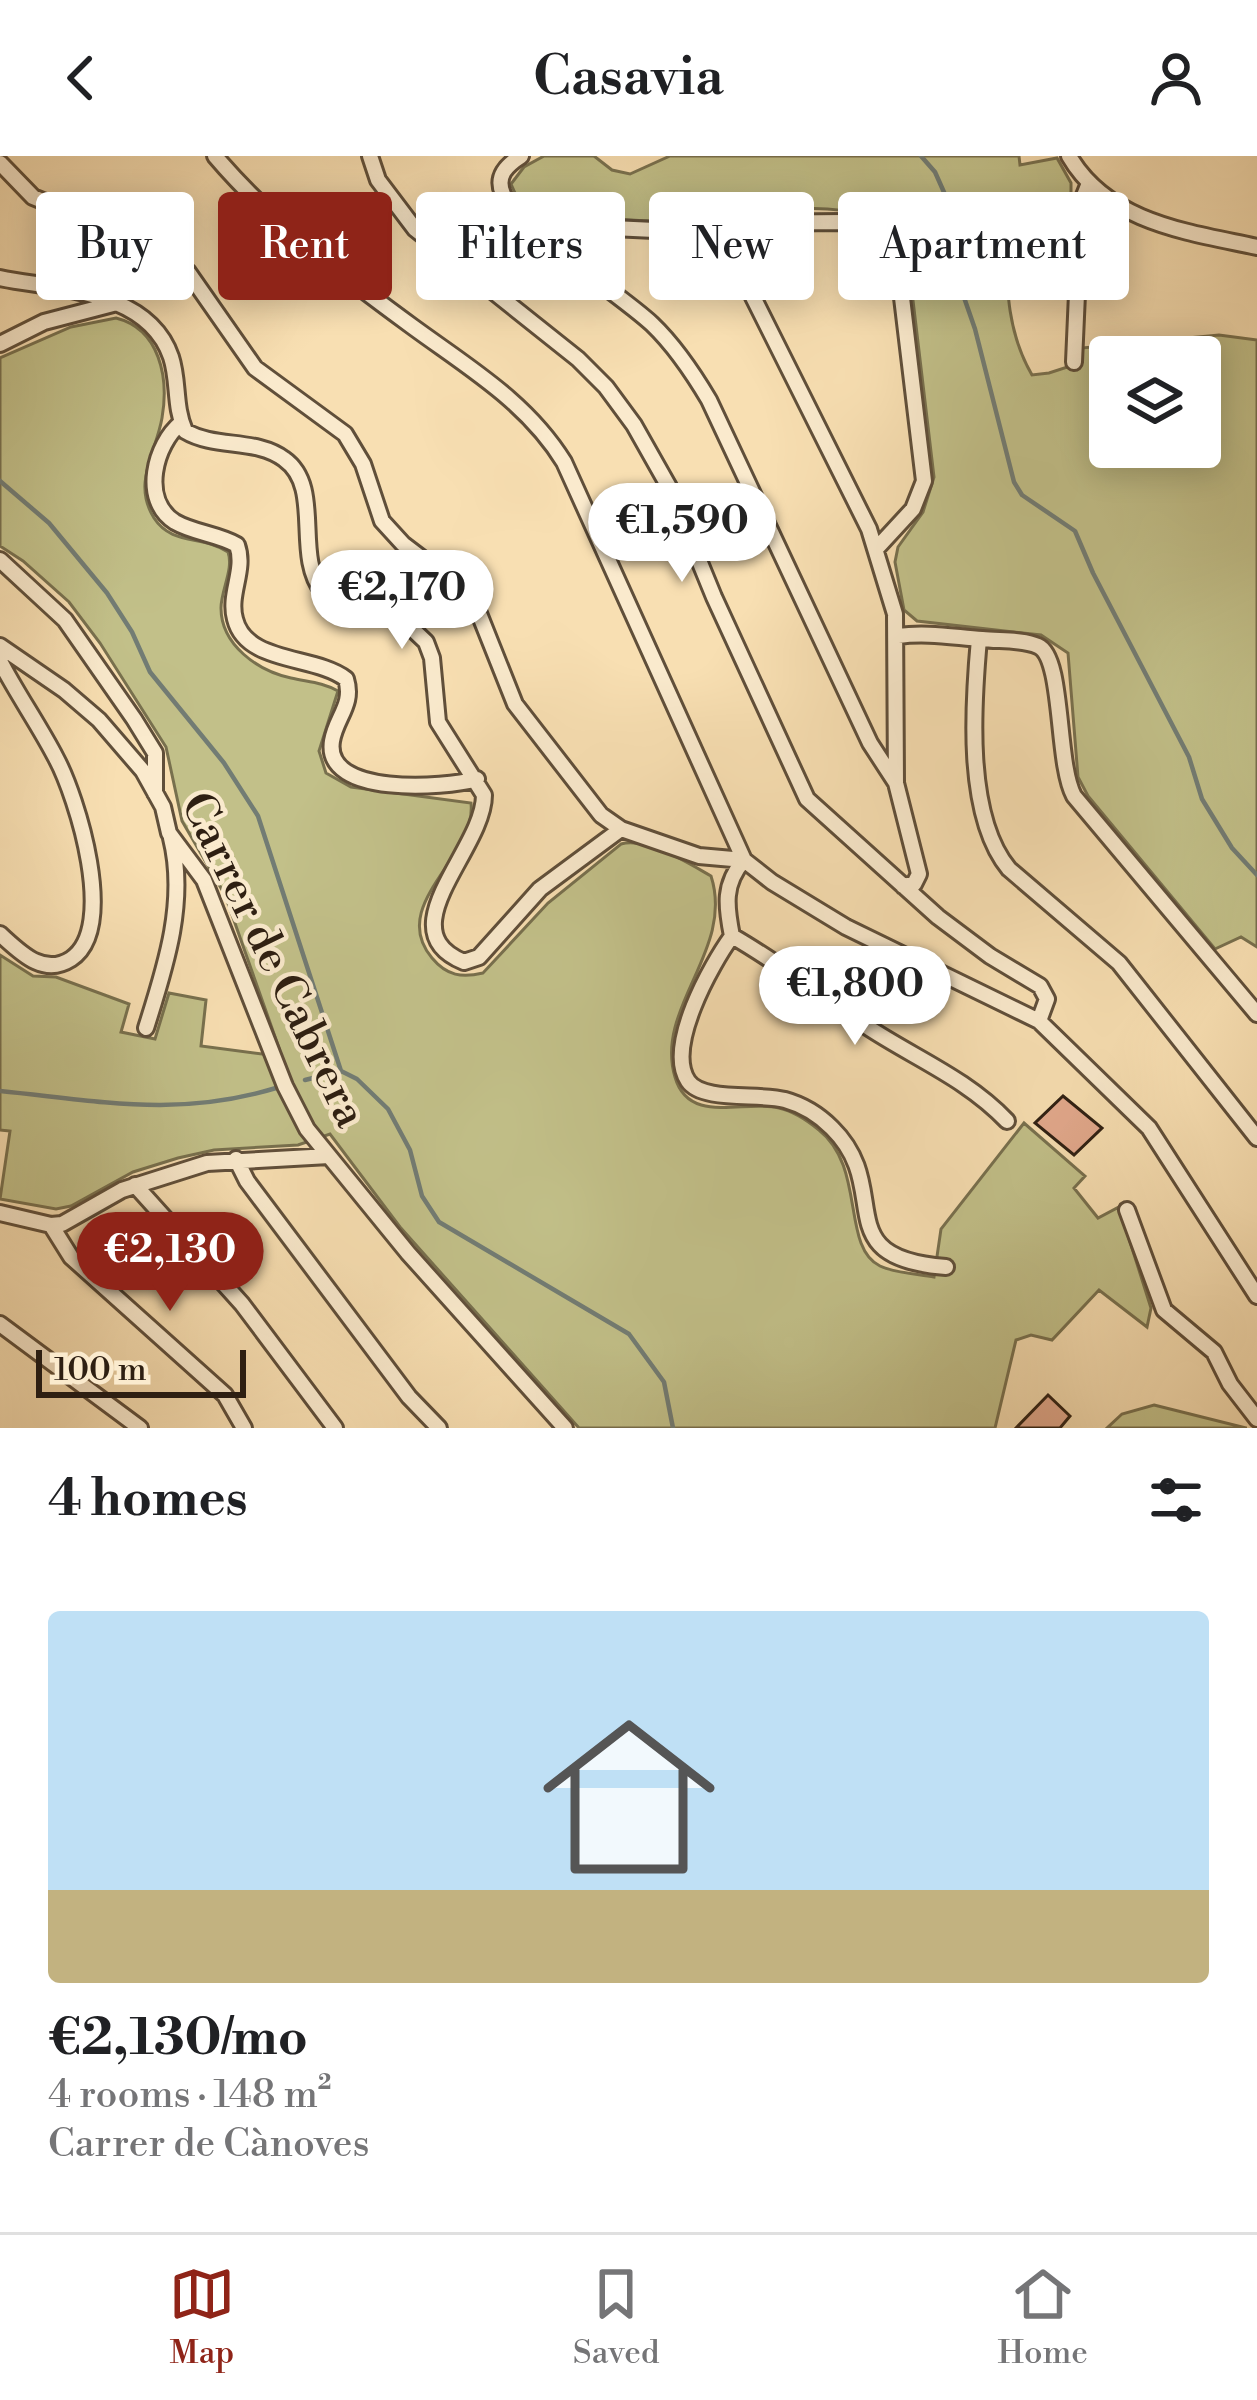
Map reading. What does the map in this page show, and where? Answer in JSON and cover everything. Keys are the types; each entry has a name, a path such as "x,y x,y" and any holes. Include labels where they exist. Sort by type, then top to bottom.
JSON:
{"street":[{"path":"215,156 242,188 313,250 501,389 546,433 564,462 744,860 846,927 1039,1022 1150,1128 1257,1296"},
{"path":"370,156 378,180 415,229 578,359 621,407 669,487 807,799 990,956 1040,986 1047,1000 1039,1022"},
{"path":"503,192 500,184 505,168 521,156"},
{"path":"1069,156 1109,201 1140,218 1257,247"},
{"path":"0,163 33,197 163,250 188,272 255,368 345,434 356,447 382,520 403,544 476,605 515,704 591,803 621,829 699,856 744,860"},
{"path":"1074,362 1081,203 1089,182"},
{"path":"814,222 845,222 873,232 892,253 900,281 924,482 913,509 877,548"},
{"path":"0,278 133,309 161,334 176,372 185,430 197,438 275,453 292,465 303,493 314,581 332,597 405,622 426,642 438,722 484,795 480,825 438,901 431,927 443,949 472,962 539,889 621,829"},
{"path":"622,300 650,322 695,377 720,420 862,728 896,783"},
{"path":"754,300 877,548 898,636 896,783 919,874 914,884 903,886"},
{"path":"0,344 44,322 115,303"},
{"path":"181,423 169,433 158,458 158,497 176,523 237,545 240,562 234,615 236,626 251,644 327,666 346,679 348,706 332,740 340,772 369,781 421,785 447,786 477,779"},
{"path":"0,560 65,620 134,718 155,753 155,793"},
{"path":"898,636 939,634 1034,644 1049,654 1062,762 1074,796 1257,1014"},
{"path":"979,639 978,780 996,854 1119,963 1257,1138"},
{"name":"Carrer de Cabrera","path":"0,646 50,679 123,745 155,793 169,833 204,880 285,1086 307,1129 408,1252 565,1428"},
{"path":"0,662 56,758 74,807 93,908 89,935 69,961 35,963 0,934"},
{"path":"146,1028 174,914 176,868 169,833"},
{"path":"744,860 731,875 726,892 732,936 709,970 693,1011 682,1062 686,1077 705,1094 770,1097 814,1112 849,1147 859,1166 868,1222 880,1249 900,1261 946,1267"},
{"path":"732,936 775,960 869,1028 973,1088 1006,1121"},
{"path":"0,1213 51,1225 73,1220 135,1185 207,1163 328,1156"},
{"path":"236,1159 247,1181 409,1397 440,1428"},
{"path":"135,1185 242,1304 335,1428"},
{"path":"1127,1210 1164,1310 1214,1352 1230,1384 1257,1419"},
{"path":"51,1225 71,1257 225,1396 243,1426 226,1428"},
{"path":"0,1324 140,1428"}],"shaded area":[{"path":"544,156 594,156 612,170 630,174 670,156 1019,156 1020,165 1057,158 1071,192 838,192 838,210 814,208 814,192 649,192 649,220 625,220 625,192 515,192 511,184 524,167"},
{"path":"913,300 1009,300 1016,338 1032,375 1080,363 1081,348 1089,347 1089,468 1221,468 1221,336 1208,336 1219,335 1257,340 1257,947 1241,937 1215,949 1088,796 1078,777 1068,653 1041,635 917,621 904,610 895,562 898,547 923,512 934,477"},
{"path":"116,318 143,333 162,372 162,418 145,480 154,518 170,533 228,552 221,608 234,645 254,663 338,691 319,751 326,773 351,787 471,803 461,843 426,900 420,919 421,938 443,969 455,974 483,973 548,903 621,844 643,844 679,858 711,876 715,903 705,954 675,1027 672,1052 682,1092 705,1106 779,1108 810,1123 834,1146 843,1164 868,1256 886,1268 934,1277 941,1229 1024,1123 1085,1176 1074,1188 1098,1218 1119,1207 1151,1308 1147,1327 1099,1290 1052,1340 1031,1335 1016,1340 995,1428 579,1428 400,1227 330,1134 298,1145 214,1150 178,1158 133,1172 71,1206 56,1209 0,1199 10,1131 0,1130 0,955 33,976 56,977 129,1004 121,1032 155,1039 169,993 206,1000 201,1046 262,1054 279,1048 225,895 182,821 166,747 69,602 0,546 0,358 71,327"},
{"path":"1154,1405 1246,1428 1107,1428 1122,1414"}],"building":[{"path":"1063,1096 1102,1128 1074,1155 1035,1123"},
{"path":"1048,1395 1070,1416 1060,1428 1016,1428"}],"waterway":[{"path":"921,156 935,172 947,199 951,260 975,329 1014,482 1022,495 1075,531 1189,757 1202,799 1232,848 1257,875"},
{"path":"0,481 49,523 107,593 150,672 224,763 258,816 341,1071"},
{"path":"305,1080 341,1071 357,1079 388,1109 410,1150 422,1196 439,1222 629,1334 664,1382 673,1428"},
{"path":"0,1091 172,1105 276,1088"}]}
